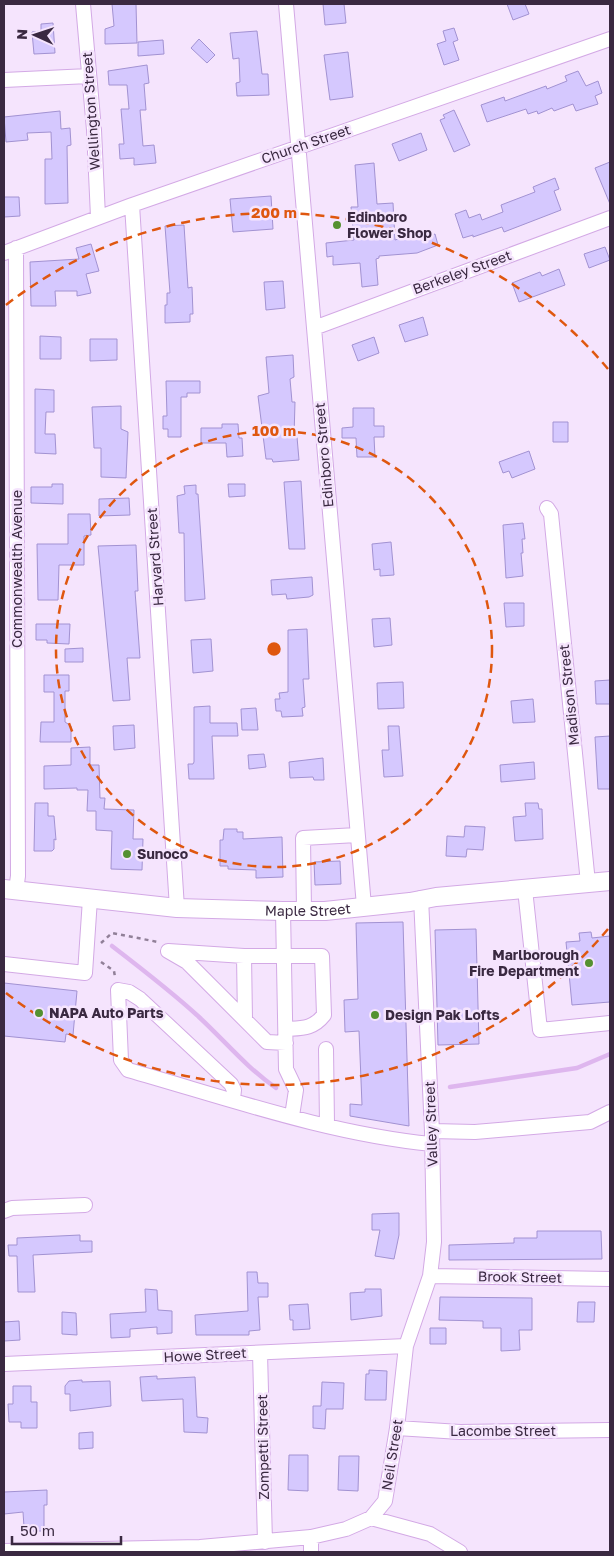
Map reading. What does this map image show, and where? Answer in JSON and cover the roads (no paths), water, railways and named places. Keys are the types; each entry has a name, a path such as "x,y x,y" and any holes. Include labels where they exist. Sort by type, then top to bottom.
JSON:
{"main road":[{"name":"Maple Street","path":"10,889 90,900 177,908 304,911 410,902 421,898 610,881"}],"street":[{"name":"Wellington Street","path":"83,4 98,217"},
{"name":"Edinboro Street","path":"286,4 364,906"},
{"name":"Church Street","path":"10,251 98,217 610,39"},
{"path":"4,80 89,76"},
{"name":"Harvard Street","path":"132,205 177,908"},
{"name":"Berkeley Street","path":"314,328 610,218"},
{"name":"Commonwealth Avenue","path":"10,251 18,876 10,889"},
{"name":"Madison Street","path":"547,508 551,514 588,883"},
{"path":"304,911 304,838 357,835"},
{"path":"525,889 540,1030 610,1023"},
{"name":"Valley Street","path":"406,1346 430,1276 434,1242 432,1138 421,898"},
{"path":"4,964 85,973 90,900"},
{"path":"283,911 286,1069 296,1090 292,1116"},
{"path":"168,951 244,956 285,957 322,956 324,1015 318,1023 267,1042 187,962 168,951"},
{"path":"244,956 245,1019"},
{"path":"232,1100 234,1090 231,1084 140,999 130,992 118,990 121,1060 128,1070 232,1100 292,1116 392,1140 432,1138 475,1132 590,1122 610,1112"},
{"path":"326,1050 327,1124"},
{"path":"4,1211 12,1208 85,1205"},
{"name":"Brook Street","path":"430,1276 610,1279"},
{"name":"Howe Street","path":"4,1364 406,1346"},
{"name":"Neil Street","path":"371,1518 385,1501 397,1428 406,1346"},
{"name":"Zompetti Street","path":"260,1352 274,1545"},
{"name":"Lacombe Street","path":"397,1428 460,1432 610,1430"},
{"path":"4,1551 200,1550 274,1545 346,1529 371,1518 430,1534 460,1552"},
{"path":"311,1537 311,1552"}],"waterway":[{"path":"112,946 178,999 209,1026 246,1063 276,1088"},
{"path":"450,1087 577,1068 610,1054"}],"place":[{"name":"Edinboro Flower Shop","path":"337,225"},
{"name":"Sunoco","path":"127,854"},
{"name":"Marlborough Fire Department","path":"589,963"},
{"name":"NAPA Auto Parts","path":"39,1013"},
{"name":"Design Pak Lofts","path":"375,1015"}]}
